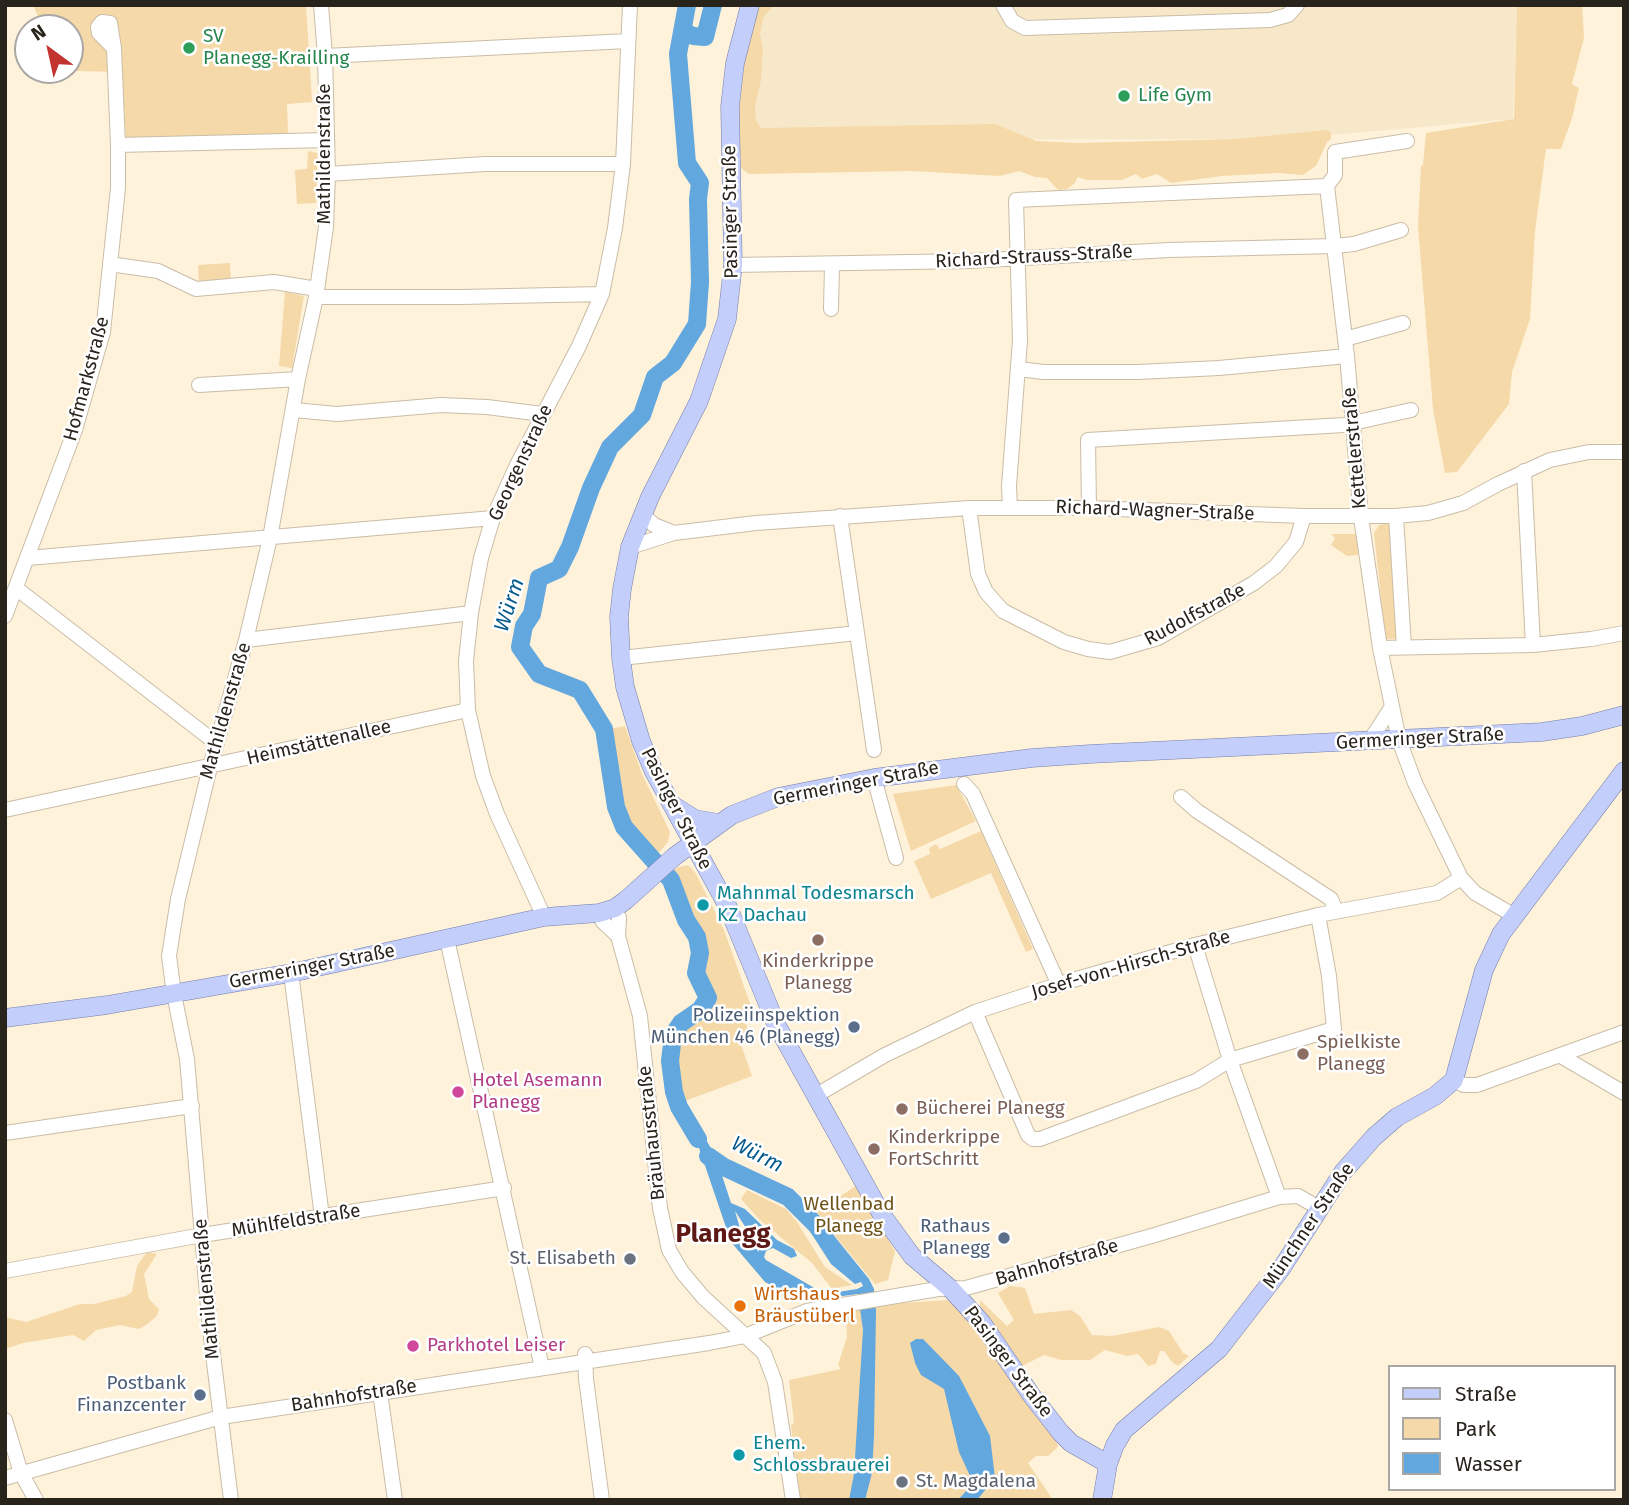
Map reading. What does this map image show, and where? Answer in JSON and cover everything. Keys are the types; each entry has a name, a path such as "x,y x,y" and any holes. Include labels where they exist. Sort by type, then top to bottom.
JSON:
{"main road":[{"name":"Pasinger Straße","path":"750,5 735,63 730,106 733,265 727,319 699,401 642,514 630,547 620,608 621,658 625,687 641,741 672,805 728,907 776,1024 882,1215 904,1246 951,1289 982,1323 1031,1396 1061,1433 1071,1443 1108,1464"},
{"name":"Germeringer Straße","path":"5,1018 174,994 291,973 544,917 607,911 693,842 732,815 779,797 874,778 1032,758 1090,754 1542,732 1582,726 1624,715"},
{"path":"1454,1080 1483,970 1496,942 1513,915 1624,771"},
{"path":"672,805 695,819 719,823"},
{"name":"Münchner Straße","path":"1102,1500 1108,1464 1115,1445 1125,1430 1202,1364 1245,1317 1281,1269 1343,1172 1374,1137 1397,1117 1434,1096 1454,1080"}],"street":[{"name":"Mathildenstraße","path":"231,1500 220,1417 187,1059 169,956 176,904 216,743 246,640 270,538 316,293 326,227 328,174 321,5"},
{"name":"Georgenstraße","path":"544,917 497,814 483,776 468,710 466,661 471,612 481,558 493,518 602,294 615,228 623,164 630,5"},
{"path":"1003,5 1012,21 1025,28 1270,20 1281,18 1297,6"},
{"path":"325,57 628,41"},
{"name":"Hofmarkstraße","path":"5,616 75,430 103,332 118,188 114,48"},
{"path":"118,145 327,140"},
{"path":"1010,508 1009,486 1019,369 1016,200 1327,186 1335,175 1335,152 1407,141"},
{"path":"328,174 485,164 623,164"},
{"name":"Kettelerstraße","path":"1327,186 1347,356 1361,517 1380,648 1399,740 1415,783 1461,878 1475,893 1513,915"},
{"name":"Richard-Strauss-Straße","path":"733,265 832,265 1169,250 1334,246 1354,244 1401,230"},
{"path":"110,264 158,271 196,289 274,282 316,293 461,298 602,294"},
{"path":"831,309 832,265"},
{"path":"1345,339 1403,323"},
{"path":"1019,369 1043,372 1138,372 1219,368 1347,356"},
{"path":"199,385 298,379"},
{"path":"294,410 337,414 441,405 542,414"},
{"path":"1089,508 1088,440 1352,424 1411,410"},
{"name":"Richard-Wagner-Straße","path":"630,547 674,533 756,523 970,508 1089,508 1361,517 1428,513 1462,503 1550,460 1589,452 1624,452"},
{"path":"1524,471 1534,645"},
{"name":"Rudolfstraße","path":"970,508 978,574 986,592 1003,611 1064,642 1110,652 1158,638 1254,583 1276,566 1296,542 1304,516"},
{"path":"642,514 654,525 674,533"},
{"path":"840,516 874,750"},
{"path":"1396,516 1404,647"},
{"path":"28,558 493,518"},
{"path":"16,588 216,743"},
{"path":"246,640 471,612"},
{"path":"621,658 857,633"},
{"path":"1380,648 1534,645 1624,633"},
{"path":"1369,742 1382,726 1391,708"},
{"name":"Heimstättenallee","path":"5,810 210,768 468,710"},
{"path":"874,778 897,858"},
{"path":"964,784 976,800 1059,985"},
{"path":"1181,797 1197,811 1331,899 1336,911"},
{"name":"Josef-von-Hirsch-Straße","path":"815,1096 885,1055 975,1012 1195,945 1336,911 1437,893 1461,878"},
{"name":"Bräuhausstraße","path":"607,911 619,918 618,936 640,1016 660,1208 669,1250 682,1272 714,1309 764,1353 775,1382 793,1500"},
{"path":"975,1012 1024,1126 1033,1139 1040,1139 1196,1081 1230,1060 1334,1029 1329,975 1318,915"},
{"path":"447,939 542,1368"},
{"path":"1195,945 1230,1060 1279,1197"},
{"path":"291,973 323,1217"},
{"path":"1454,1080 1464,1085 1477,1085 1624,1032"},
{"path":"1561,1056 1624,1093"},
{"path":"5,1133 192,1106"},
{"name":"Mühlfeldstraße","path":"5,1271 202,1235 504,1188"},
{"name":"Bahnhofstraße","path":"5,1478 220,1417 542,1368 585,1358 709,1343 745,1336 807,1311 966,1288 1279,1197 1298,1196 1318,1208"},
{"path":"913,1294 918,1288 922,1265"},
{"path":"709,1343 716,1318 714,1309"},
{"path":"585,1358 603,1500"},
{"path":"380,1392 395,1500"},
{"path":"5,1420 21,1473 36,1500"}],"shaded area":[{"path":"764,5 1517,5 1513,119 1285,139 746,140"}],"green space":[{"name":"SV Planegg-Krailling","path":"33,5 306,5 312,102 287,104 288,134 126,138 122,72 84,71 84,14 37,14"},
{"path":"757,5 774,5 763,18 760,35 763,48 761,80 755,106 756,120 761,128 995,124 1036,141 1077,143 1235,139 1327,130 1331,132 1331,139 1316,166 1303,175 1278,173 1222,176 1171,183 1157,174 1142,179 1136,174 1122,180 1087,180 1078,177 1067,189 1058,190 1047,178 1019,171 1000,176 912,171 749,174 741,168 736,139 746,48"},
{"path":"1517,5 1582,5 1584,38 1572,84 1579,88 1561,149 1546,149 1535,231 1530,319 1512,372 1509,404 1457,472 1445,473 1433,409 1418,226 1421,166 1426,133 1514,119"},
{"path":"308,151 318,153 316,203 297,204 295,170 307,169"},
{"path":"230,263 231,282 199,284 198,265"},
{"path":"285,292 304,296 292,368 279,366"},
{"path":"1390,523 1399,639 1387,639 1385,635 1374,533 1379,525"},
{"path":"1331,534 1357,534 1358,555 1347,556 1331,545 1335,538"},
{"path":"625,726 642,774 670,832 668,842 657,855 627,822 621,804 610,729"},
{"path":"956,785 976,821 911,851 893,794"},
{"path":"981,831 1033,949 1026,952 991,873 931,899 914,861 930,854 929,848 936,844 940,849"},
{"path":"688,865 695,872 724,930 752,1009 744,1014 748,1031 739,1039 752,1076 685,1101 676,1063 678,1043 682,1029 705,1013 713,998 702,972 706,954 701,934 671,872"},
{"name":"Wellenbad Planegg","path":"856,1186 895,1251 888,1280 875,1284 815,1212"},
{"name":"Wellenbad Planegg","path":"747,1190 786,1209 825,1267 852,1285 832,1289 812,1263 760,1220 741,1199"},
{"path":"147,1252 157,1254 144,1274 149,1299 159,1309 157,1316 146,1325 139,1329 120,1325 96,1330 84,1341 73,1335 23,1343 5,1349 5,1317 26,1322 80,1304 94,1304 126,1296 132,1292 137,1266"},
{"path":"1010,1286 1025,1288 1034,1314 1071,1310 1080,1316 1092,1335 1112,1336 1159,1327 1169,1331 1183,1353 1189,1356 1178,1366 1164,1351 1160,1351 1156,1364 1148,1366 1138,1354 1127,1356 1105,1350 1090,1360 1061,1360 1044,1355 1018,1368 980,1314 980,1300 1007,1326 1014,1320 998,1293"},
{"path":"949,1300 978,1328 1058,1437 1055,1440 1058,1445 1056,1449 1048,1456 1036,1456 1028,1463 1053,1500 799,1500 789,1380 841,1369 838,1365 847,1337 846,1316 860,1309 888,1304"}],"water":[{"path":"687,1120 697,1124 716,1157 731,1203 745,1209 777,1240 794,1249 797,1256 791,1258 773,1248 766,1251 766,1260 825,1294 863,1286 861,1282 855,1284 831,1264 798,1213 804,1207 810,1206 869,1279 874,1289 874,1436 872,1473 865,1500 849,1500 854,1474 863,1330 858,1294 820,1299 792,1296 765,1282 731,1242 699,1148","holes":["735,1211 746,1228 758,1238 759,1252 741,1232"]},
{"path":"923,1339 959,1376 990,1436 995,1478 977,1500 958,1500 967,1490 971,1478 959,1452 944,1389 921,1375 915,1363 910,1343"}],"waterway":[{"name":"Würm","path":"687,5 678,54 687,163 700,183 700,282 697,324 673,363 655,377 642,415 610,447 559,569 539,578 532,614 524,626 520,647 539,674 580,690 604,729 616,807 624,827 671,880 686,920 697,937 700,953 696,973 708,998 700,1010 681,1023 673,1035 670,1061 679,1107 698,1139"},
{"name":"Würm","path":"683,31 693,36 705,37 713,5"},
{"name":"Würm","path":"708,1156 724,1167 788,1197 818,1227"}],"place":[{"name":"SV Planegg-Krailling","path":"189,48"},
{"name":"Life Gym","path":"1124,96"},
{"name":"Mahnmal Todesmarsch KZ Dachau","path":"703,905"},
{"name":"Kinderkrippe Planegg","path":"818,940"},
{"name":"Polizeiinspektion München 46 (Planegg)","path":"854,1027"},
{"name":"Spielkiste Planegg","path":"1303,1054"},
{"name":"Hotel Asemann Planegg","path":"458,1092"},
{"name":"Bücherei Planegg","path":"902,1109"},
{"name":"Kinderkrippe FortSchritt","path":"874,1149"},
{"name":"Rathaus Planegg","path":"1004,1238"},
{"name":"St. Elisabeth","path":"630,1259"},
{"name":"Wirtshaus Bräustüberl","path":"740,1306"},
{"name":"Parkhotel Leiser","path":"413,1346"},
{"name":"Postbank Finanzcenter","path":"200,1395"},
{"name":"Ehem. Schlossbrauerei","path":"739,1455"},
{"name":"St. Magdalena","path":"902,1482"}],"district":[{"name":"Planegg","path":"723,1235"}]}
